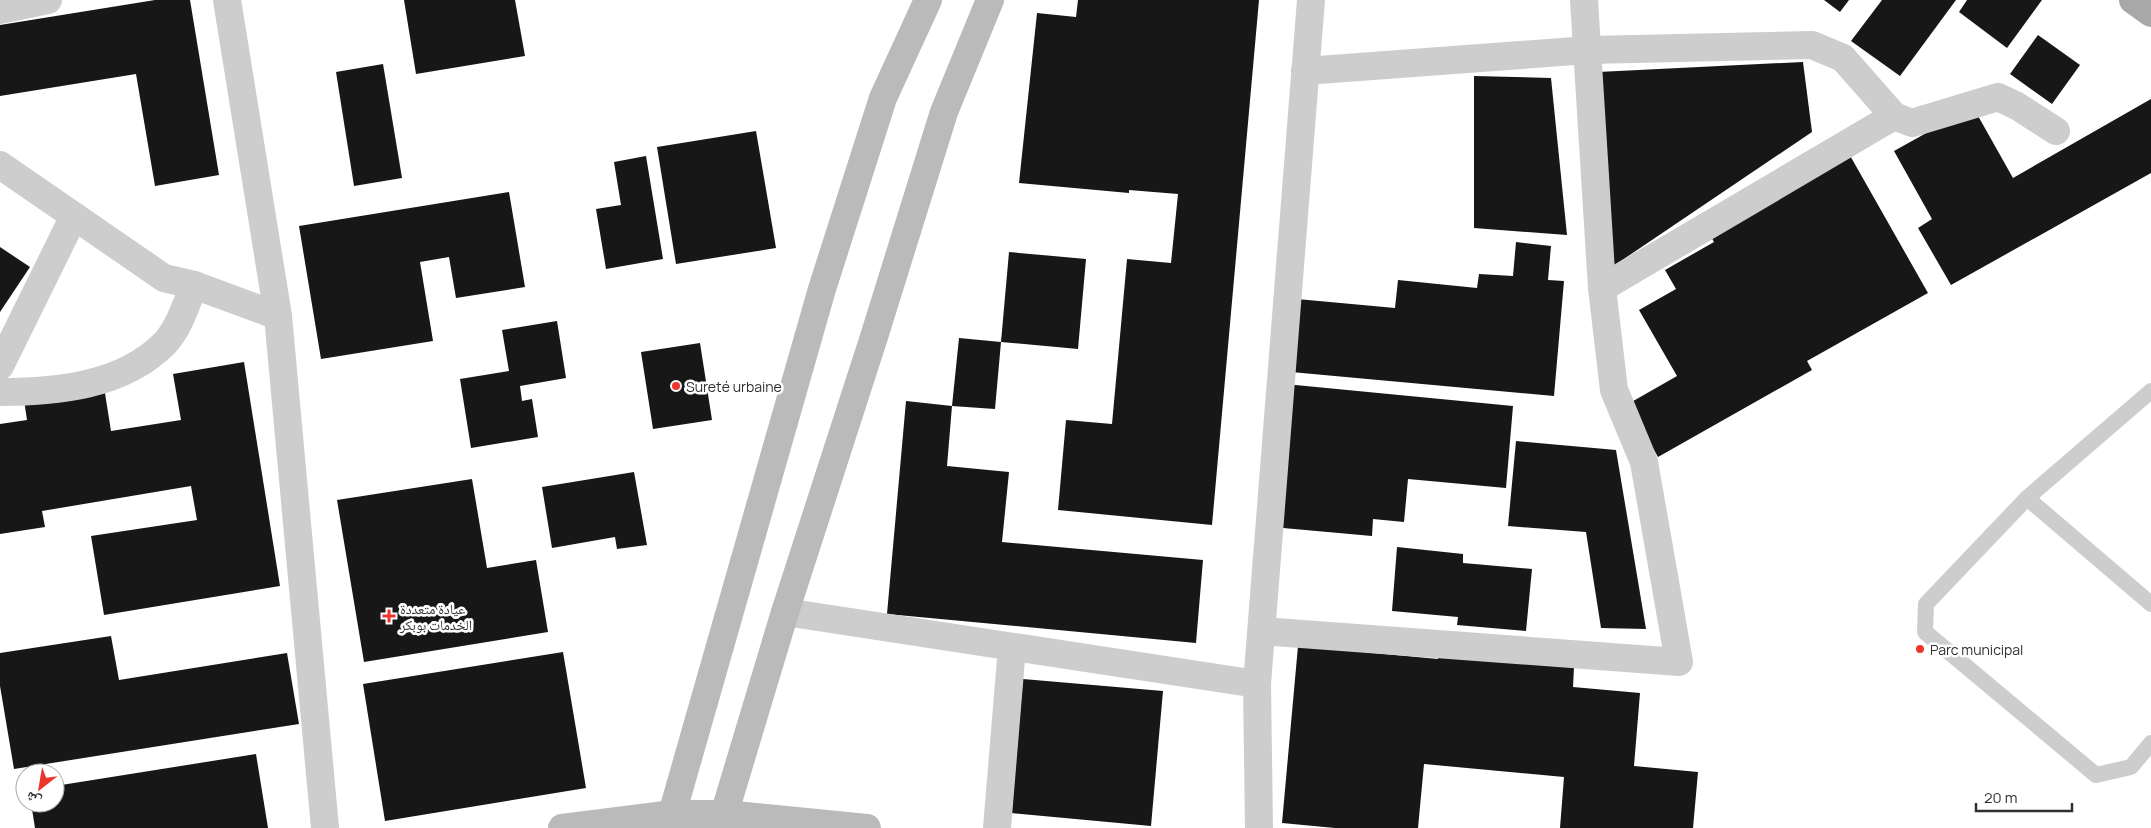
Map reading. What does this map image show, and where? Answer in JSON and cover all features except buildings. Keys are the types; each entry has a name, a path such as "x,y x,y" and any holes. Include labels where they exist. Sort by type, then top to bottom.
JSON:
{"main road":[{"path":"670,821 822,288 884,98 928,0"},
{"path":"723,821 785,612 944,112 990,0"},
{"path":"2133,0 2151,14"},
{"path":"562,828 670,821 723,821 867,828"}],"street":[{"path":"0,10 48,0"},
{"path":"227,0 278,316 325,828"},
{"path":"1260,828 1257,684 1311,0"},
{"path":"1262,631 1679,662 1644,462 1614,390 1602,288 1584,0"},
{"path":"1305,70 1588,50 1812,45 1843,58 1894,116 1912,123 1998,97 2017,106 2056,130"},
{"path":"1602,288 1894,116"},
{"path":"0,165 164,278 194,285 278,316"},
{"path":"0,366 74,216"},
{"path":"0,392 62,388 105,380 140,363 165,343 181,318 194,285"},
{"path":"785,612 1257,684"},
{"path":"997,828 1012,647"}],"lane":[{"path":"2151,391 2027,498 1926,604 1925,632 2096,775 2130,767 2151,743"},
{"path":"2027,498 2151,604"}],"place":[{"name":"Sureté urbaine","path":"676,386"},
{"name":"عيادة متعددة الخدمات بوبكر","path":"389,616"},
{"name":"Parc municipal","path":"1920,649"}]}
